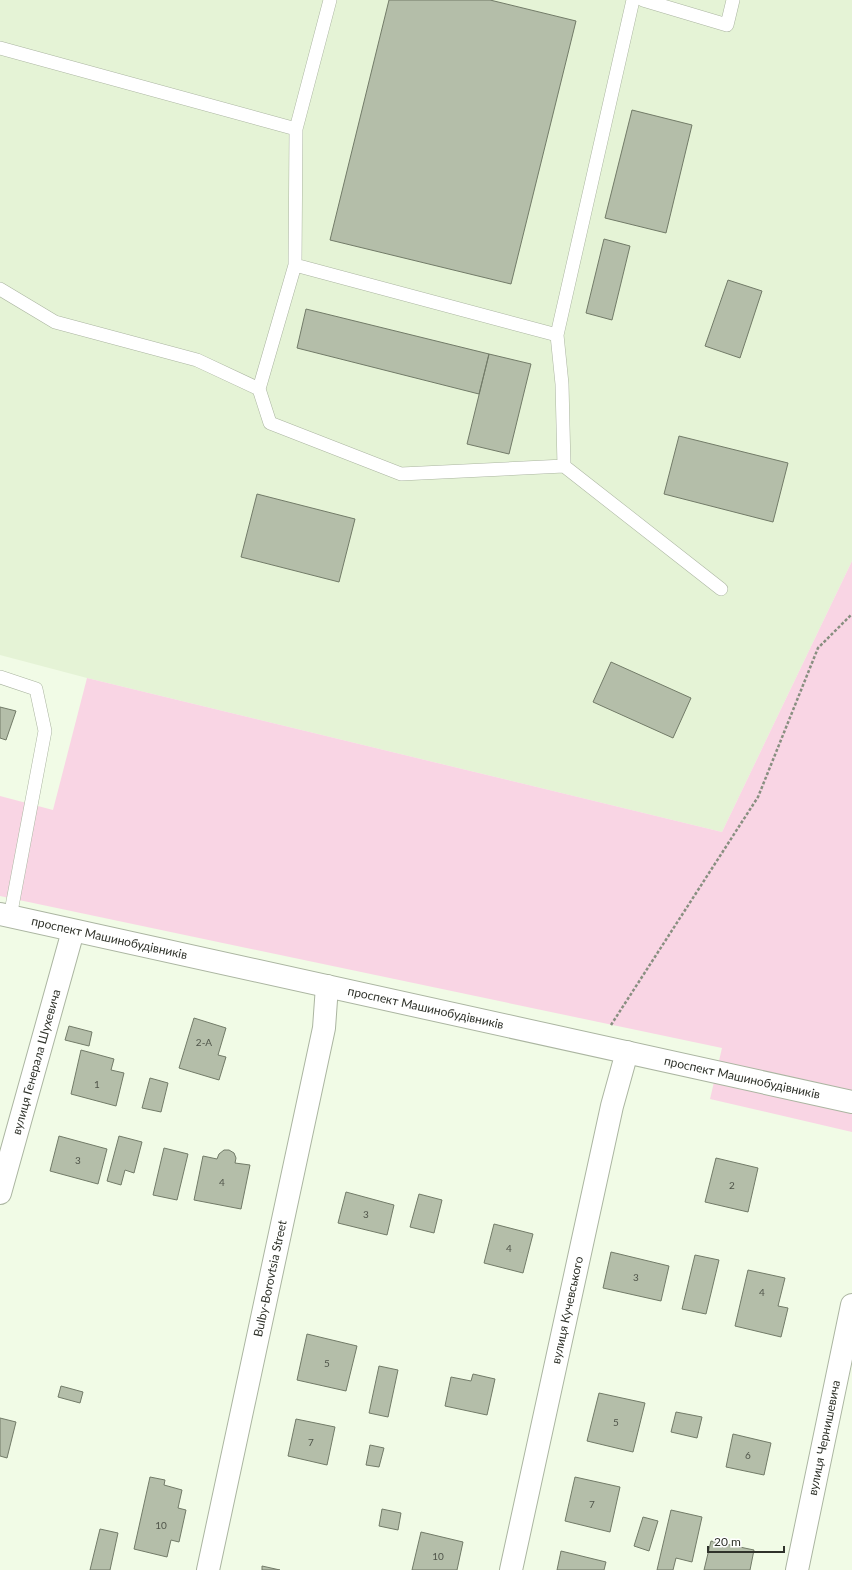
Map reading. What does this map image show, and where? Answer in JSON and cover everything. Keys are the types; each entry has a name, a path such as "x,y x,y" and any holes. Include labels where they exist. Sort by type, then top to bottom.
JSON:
{"street":[{"name":"проспект Машинобудівників","path":"5,916 852,1102"},
{"name":"вулиця Генерала Шухевича","path":"0,1193 73,931"},
{"name":"Bulby-Borovtsia Street","path":"208,1570 324,1028 327,986"},
{"name":"вулиця Кучевського","path":"511,1570 612,1106 627,1052"},
{"name":"вулиця Чернишевича","path":"797,1570 852,1305"}],"lane":[{"path":"330,0 296,129 295,265 259,389 270,423 401,474 564,466 721,589"},
{"path":"564,466 562,384 557,335 633,0"},
{"path":"643,0 727,24 733,0"},
{"path":"0,48 296,129"},
{"path":"295,265 557,335"},
{"path":"0,289 55,322 197,360 259,389"},
{"path":"0,678 36,689 45,731 5,916"}],"path":[{"path":"597,1046 758,797 818,648 852,614"}],"shaded area":[{"path":"0,0 852,0 852,561 722,832 87,678 0,655"},
{"path":"852,561 852,1132 710,1099 722,1048 0,896 0,796 53,810 87,678 722,832"}],"building":[{"path":"389,0 490,0 576,21 511,284 330,240"},
{"path":"632,110 692,125 666,233 605,218"},
{"path":"604,239 630,246 612,320 586,313"},
{"path":"728,280 762,291 740,358 705,346"},
{"path":"306,309 489,354 479,394 297,348"},
{"path":"489,354 531,364 509,454 467,444"},
{"path":"679,436 788,463 773,522 664,494"},
{"path":"257,494 355,519 339,582 241,557"},
{"path":"611,662 691,698 673,738 593,702"},
{"path":"0,707 16,711 6,740 0,738"},
{"path":"194,1018 226,1028 218,1055 226,1057 219,1080 179,1068"},
{"path":"69,1026 92,1032 89,1046 65,1040"},
{"path":"81,1050 114,1059 111,1070 124,1073 116,1106 71,1094"},
{"path":"150,1078 168,1083 161,1112 142,1108"},
{"path":"59,1136 107,1149 98,1184 50,1171"},
{"path":"119,1136 142,1142 134,1173 125,1170 121,1185 107,1181"},
{"path":"164,1148 188,1154 177,1200 153,1195"},
{"path":"224,1150 229,1150 234,1153 236,1158 235,1163 250,1165 241,1209 194,1200 203,1156 217,1159 219,1154"},
{"path":"716,1158 758,1168 748,1212 705,1202"},
{"path":"346,1192 394,1205 387,1235 338,1223"},
{"path":"419,1194 442,1200 434,1233 410,1227"},
{"path":"494,1224 533,1234 523,1273 484,1263"},
{"path":"611,1252 669,1266 661,1301 603,1288"},
{"path":"695,1255 719,1260 706,1314 682,1309"},
{"path":"748,1270 785,1278 778,1306 788,1308 781,1337 735,1326"},
{"path":"307,1334 357,1346 346,1391 297,1380"},
{"path":"379,1366 398,1370 388,1417 369,1413"},
{"path":"473,1374 495,1379 487,1415 445,1406 451,1377 471,1381"},
{"path":"61,1386 83,1392 80,1403 58,1397"},
{"path":"599,1393 645,1403 633,1452 587,1441"},
{"path":"676,1412 702,1417 697,1438 671,1432"},
{"path":"0,1418 16,1422 7,1458 0,1456"},
{"path":"296,1419 335,1427 327,1465 288,1456"},
{"path":"733,1434 771,1443 764,1475 726,1467"},
{"path":"370,1445 384,1448 379,1467 366,1465"},
{"path":"150,1477 165,1480 164,1485 182,1490 178,1508 186,1510 179,1542 171,1540 167,1557 134,1549"},
{"path":"575,1477 620,1487 610,1532 565,1521"},
{"path":"382,1509 401,1513 398,1530 379,1526"},
{"path":"671,1510 702,1517 692,1562 676,1558 673,1570 657,1570"},
{"path":"643,1517 658,1521 649,1551 634,1546"},
{"path":"100,1529 118,1533 110,1570 90,1570"},
{"path":"421,1532 463,1542 457,1570 412,1570"},
{"path":"711,1541 754,1550 750,1570 704,1570"},
{"path":"561,1551 606,1562 604,1570 557,1570"},
{"path":"262,1566 280,1570 262,1570"}]}
